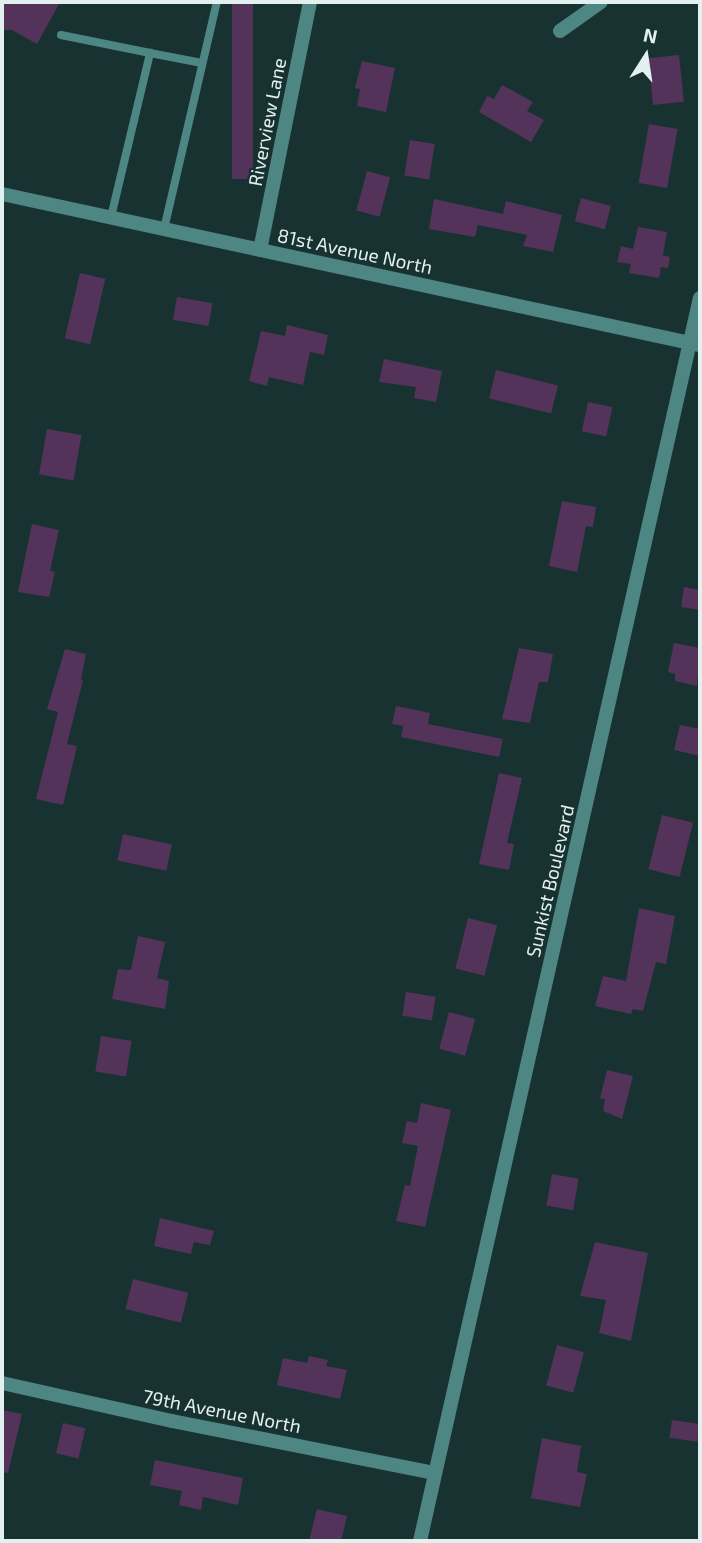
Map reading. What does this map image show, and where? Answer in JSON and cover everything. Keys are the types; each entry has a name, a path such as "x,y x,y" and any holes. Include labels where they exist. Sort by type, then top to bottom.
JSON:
{"street":[{"name":"Riverview Lane","path":"260,250 310,2"},
{"path":"560,31 601,2"},
{"name":"81st Avenue North","path":"2,194 696,344"},
{"name":"Sunkist Boulevard","path":"420,1541 696,344 700,298"},
{"name":"79th Avenue North","path":"2,1383 172,1422 435,1473"}],"lane":[{"path":"164,229 217,2"},
{"path":"61,35 202,64"},
{"path":"111,217 150,53"}],"building":[{"path":"2,2 60,2 37,44 12,30 4,30"},
{"path":"232,2 253,2 253,179 232,179"},
{"path":"679,55 684,102 653,105 648,58"},
{"path":"362,61 395,68 386,112 357,106 360,89 355,88"},
{"path":"502,85 533,102 527,111 544,120 531,142 479,112 487,96 494,99"},
{"path":"649,124 678,129 667,188 639,183"},
{"path":"410,140 435,144 429,179 404,176"},
{"path":"367,171 390,177 380,217 356,211"},
{"path":"581,198 611,206 605,229 575,221"},
{"path":"434,199 503,214 506,201 562,215 553,252 523,246 527,235 478,225 475,237 429,229"},
{"path":"638,227 667,232 663,255 670,257 668,268 661,267 659,278 629,273 631,264 617,262 621,246 633,249"},
{"path":"80,273 105,279 90,344 65,338"},
{"path":"177,297 212,303 208,326 173,320"},
{"path":"287,325 328,335 324,355 310,352 303,385 269,377 267,386 249,381 261,331 285,336"},
{"path":"384,359 442,371 436,402 414,398 416,387 379,382"},
{"path":"496,370 558,385 551,414 489,398"},
{"path":"588,402 612,407 606,437 582,431"},
{"path":"47,429 81,435 73,480 39,474"},
{"path":"562,501 596,507 593,527 586,526 577,572 549,566"},
{"path":"32,524 59,530 50,571 55,572 49,597 18,592"},
{"path":"684,587 700,590 700,610 681,607"},
{"path":"674,643 700,648 697,686 675,681 675,674 668,672"},
{"path":"519,648 553,654 548,682 539,682 530,723 502,719"},
{"path":"65,649 86,654 81,679 83,680 67,744 77,746 63,805 36,799 58,712 47,709"},
{"path":"396,706 430,713 428,724 503,739 499,757 401,737 403,726 392,724"},
{"path":"680,725 700,729 700,756 674,750"},
{"path":"499,773 522,778 507,843 514,844 509,870 479,864"},
{"path":"662,815 693,823 680,877 648,869"},
{"path":"123,834 172,844 166,871 117,860"},
{"path":"639,908 675,916 666,964 656,962 643,1011 633,1009 631,1014 595,1006 603,976 626,981"},
{"path":"468,918 497,925 485,976 455,968"},
{"path":"138,936 165,942 157,978 169,981 165,1009 112,999 118,969 131,970"},
{"path":"406,992 436,997 432,1020 402,1016"},
{"path":"449,1012 475,1019 465,1056 439,1049"},
{"path":"101,1036 132,1041 126,1076 95,1072"},
{"path":"607,1070 633,1076 622,1119 603,1111 605,1099 600,1098"},
{"path":"421,1103 451,1110 425,1227 396,1221 405,1185 410,1186 418,1146 402,1143 407,1121 417,1123"},
{"path":"552,1174 579,1179 573,1210 546,1206"},
{"path":"160,1218 214,1231 210,1245 194,1242 191,1254 154,1246"},
{"path":"595,1242 648,1253 631,1341 599,1333 606,1300 580,1296"},
{"path":"133,1279 188,1293 181,1323 126,1309"},
{"path":"557,1345 584,1352 573,1393 546,1386"},
{"path":"309,1356 328,1360 326,1366 347,1370 340,1399 277,1385 283,1358 307,1363"},
{"path":"2,1410 22,1414 8,1473 2,1472"},
{"path":"672,1420 700,1424 697,1442 669,1438"},
{"path":"63,1423 85,1428 78,1458 56,1453"},
{"path":"542,1438 581,1446 577,1472 587,1474 580,1507 531,1498"},
{"path":"155,1460 243,1478 238,1505 203,1497 201,1510 179,1505 182,1491 150,1485"},
{"path":"317,1509 347,1516 341,1541 309,1541"}]}
